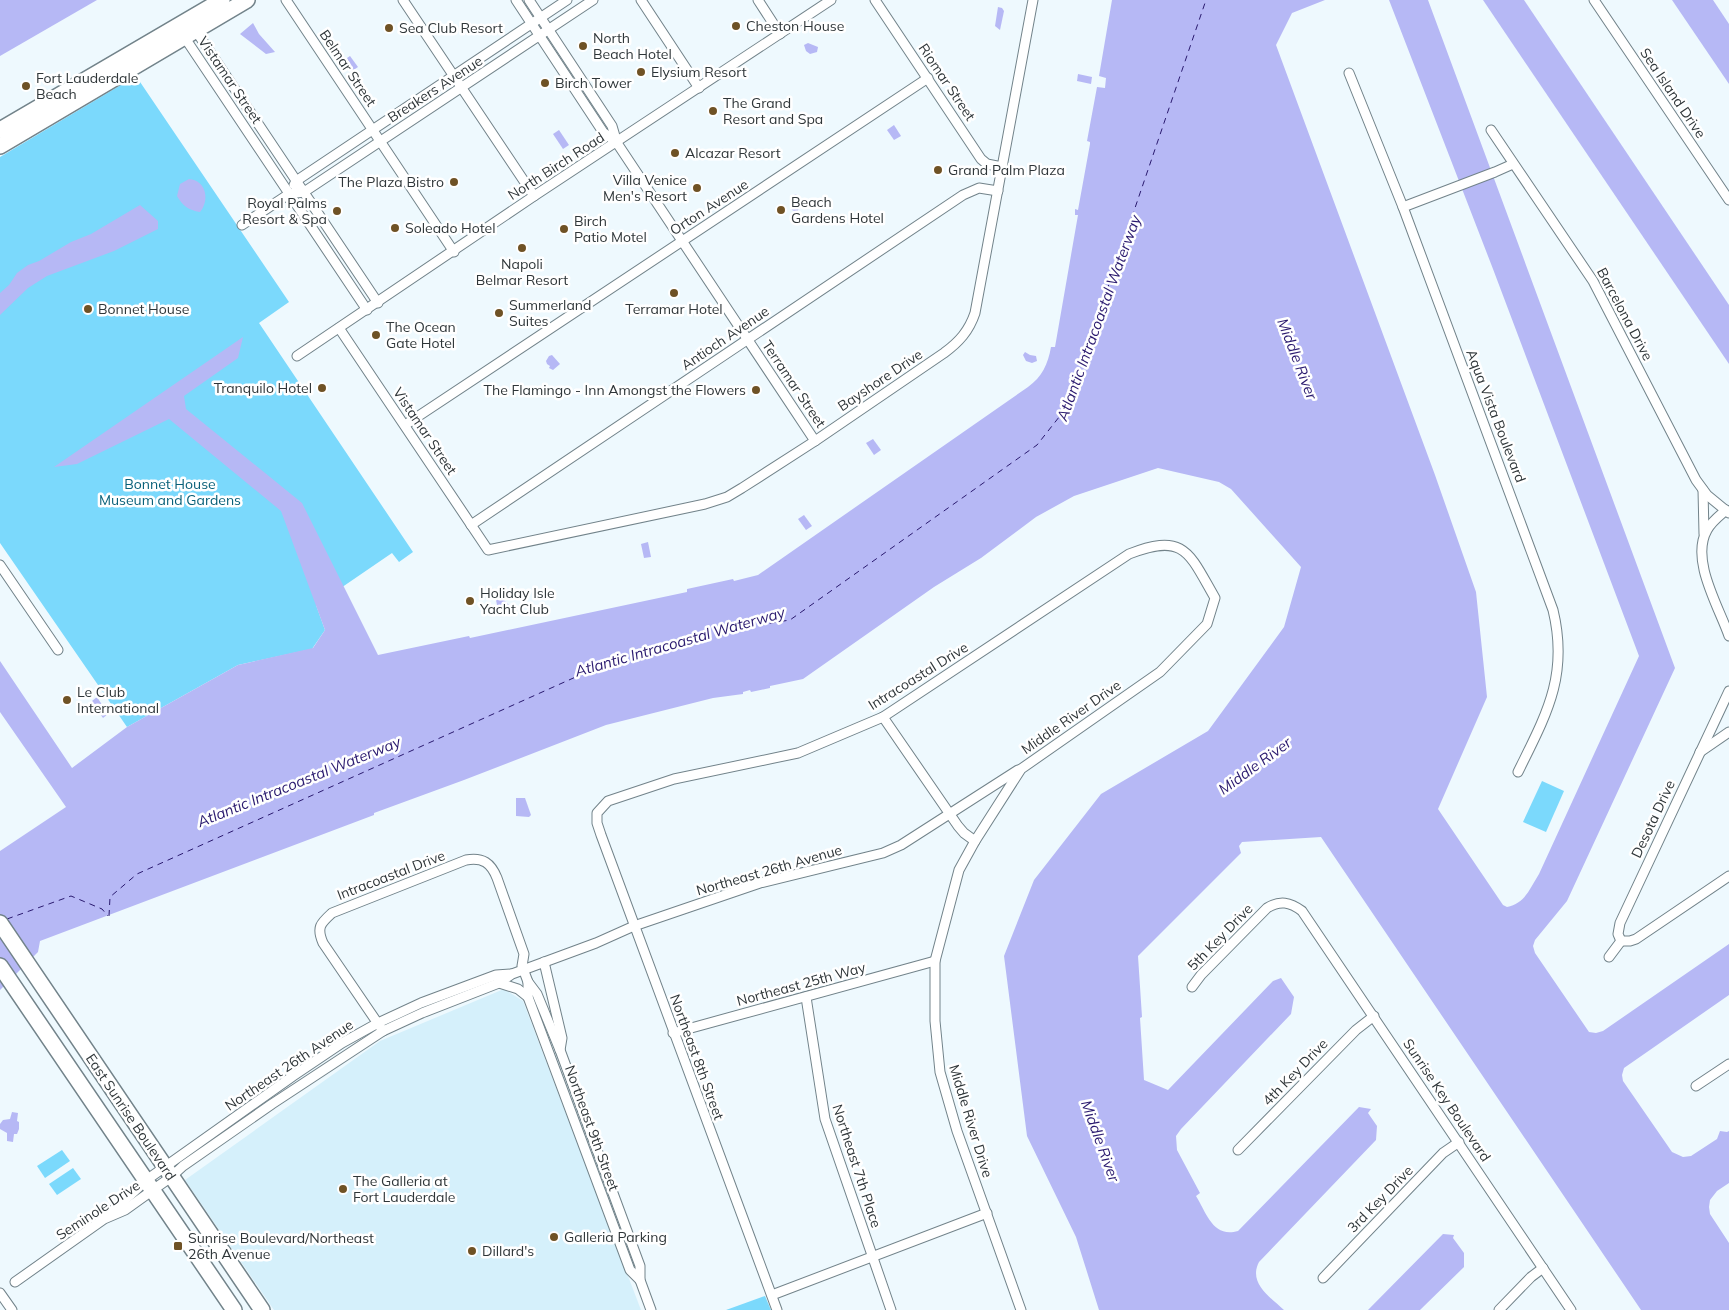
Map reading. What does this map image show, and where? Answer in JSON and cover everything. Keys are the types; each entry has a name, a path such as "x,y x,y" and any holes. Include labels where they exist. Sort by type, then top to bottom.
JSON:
{"main road":[{"path":"0,146 188,31 222,0"},
{"path":"0,130 247,0"},
{"name":"East Sunrise Boulevard","path":"0,923 262,1310"},
{"name":"East Sunrise Boulevard","path":"0,966 234,1310"},
{"path":"61,1056 85,1072 106,1080"}],"street":[{"name":"Belmar Street","path":"286,0 454,252"},
{"path":"403,0 534,196"},
{"name":"Terramar Street","path":"516,0 603,132 617,143"},
{"name":"Terramar Street","path":"529,0 612,126 617,143 815,441"},
{"name":"Breakers Avenue","path":"289,194 296,181 567,0"},
{"name":"Breakers Avenue","path":"242,225 289,194 304,192 594,0"},
{"path":"641,0 699,88"},
{"path":"758,0 780,34"},
{"name":"North Birch Road","path":"297,356 454,252 534,196 831,0"},
{"name":"Riomar Street","path":"876,0 981,158 987,164 1002,167"},
{"name":"Bayshore Drive","path":"488,550 719,500 742,488 815,441 944,353 964,335 975,313 1032,0"},
{"name":"Sea Island Drive","path":"1594,0 1729,200"},
{"name":"Vistamar Street","path":"188,31 224,73 378,302"},
{"name":"Vistamar Street","path":"188,31 214,80 366,310"},
{"path":"214,80 224,73"},
{"name":"Aqua Vista Boulevard","path":"1349,73 1402,207 1544,586 1556,623 1559,657 1555,688 1544,720 1518,772"},
{"name":"Orton Avenue","path":"405,425 928,78"},
{"name":"Barcelona Drive","path":"1491,130 1593,280 1696,480 1703,490 1727,512"},
{"path":"1402,207 1513,164"},
{"name":"Antioch Avenue","path":"471,525 963,195 980,188 998,191"},
{"path":"328,252 339,245"},
{"name":"Vistamar Street","path":"340,328 488,550"},
{"path":"1703,490 1704,536 1702,554 1705,574 1729,636"},
{"path":"1704,536 1710,524 1727,512"},
{"name":"Intracoastal Drive","path":"597,813 608,801 674,779 798,753 883,717 1129,554 1153,546 1174,545 1191,558 1199,570"},
{"path":"0,565 58,650"},
{"name":"Middle River Drive","path":"1021,1310 957,1131 940,1072 934,1021 935,961 959,870 975,841 1021,769 1160,672 1207,624 1215,598 1199,570"},
{"name":"Desota Drive","path":"1621,941 1618,934 1620,923 1729,691"},
{"path":"883,717 950,815 964,833 975,841"},
{"path":"1700,752 1729,732"},
{"name":"Northeast 26th Avenue","path":"168,1172 183,1166 272,1104 383,1031 422,1013 499,983 512,974 596,943 634,926 760,883 883,852 901,845 1021,769"},
{"name":"Northeast 8th Street","path":"597,813 597,822 601,835 777,1310"},
{"name":"Intracoastal Drive","path":"383,1031 323,943 319,929 321,922 332,913 466,860 477,858 482,860"},
{"name":"Northeast 9th Street","path":"482,860 490,865 497,878 524,954 522,966 528,982 528,997 630,1270 640,1280"},
{"path":"1608,957 1621,941 1630,942 1636,939 1729,876"},
{"name":"5th Key Drive","path":"1192,987 1201,975 1266,908 1285,902 1297,907"},
{"name":"Sunrise Key Boulevard","path":"1297,907 1307,917 1572,1310"},
{"name":"Northeast 25th Way","path":"673,1033 935,961"},
{"name":"Northeast 9th Street","path":"544,962 562,1038 560,1050"},
{"name":"Northeast 26th Avenue","path":"168,1172 285,1081 342,1043 378,1023 421,1003 496,975 512,974"},
{"name":"Northeast 9th Street","path":"528,982 537,994 560,1050 640,1266 640,1280 651,1310"},
{"path":"499,983 518,989 528,997"},
{"name":"Northeast 7th Place","path":"806,997 825,1119 891,1310"},
{"name":"4th Key Drive","path":"1238,1150 1356,1030 1374,1016"},
{"path":"1696,1086 1729,1064"},
{"name":"3rd Key Drive","path":"1322,1278 1444,1153 1459,1142"},
{"name":"Seminole Drive","path":"15,1282 104,1219 125,1210 149,1186 168,1172"},
{"path":"772,1295 872,1255 987,1213"},
{"path":"1499,1310 1531,1277 1543,1268"},
{"path":"0,1293 12,1310"}],"shaded area":[{"path":"504,989 523,1001 641,1310 274,1310 185,1180 380,1041"}],"green space":[{"name":"Bonnet House Museum and Gardens","path":"136,76 289,302 259,323 413,552 399,562 392,553 316,605 325,630 312,649 238,665 127,727 0,543 0,157"},
{"path":"1542,781 1564,791 1546,832 1523,822"},
{"path":"62,1150 70,1161 45,1178 37,1166"},
{"path":"73,1168 81,1179 57,1195 49,1184"},
{"path":"765,1296 771,1310 726,1310"}],"water":[{"path":"0,0 97,0 0,56"},
{"path":"1112,0 1325,0 1292,13 1276,45 1435,475 1476,592 1487,697 1438,809 1503,905 1507,907 1523,899 1539,874 1639,656 1389,0 1428,0 1675,668 1567,901 1535,940 1533,946 1535,953 1589,1032 1596,1033 1603,1031 1729,944 1729,995 1624,1068 1622,1075 1623,1081 1672,1152 1683,1157 1691,1156 1717,1139 1720,1131 1729,1131 1729,1183 1717,1191 1710,1200 1709,1207 1710,1214 1729,1243 1729,1310 1641,1310 1321,837 1242,842 1239,846 1241,853 1138,956 1144,1080 1168,1090 1273,981 1281,978 1294,997 1291,1014 1176,1136 1177,1150 1200,1193 1196,1196 1208,1217 1222,1231 1238,1231 1359,1107 1371,1109 1368,1113 1377,1126 1376,1140 1259,1262 1256,1270 1258,1283 1267,1295 1284,1310 1099,1310 1076,1237 1027,1136 1004,956 1034,880 1101,794 1208,731 1284,627 1301,567 1231,489 1219,482 1158,468 1074,496 1036,517 981,558 934,587 803,679 751,692 750,690 743,692 743,694 713,698 606,725 40,941 38,952 0,990 0,851 66,807 0,712 0,661 72,768 127,727 238,665 313,648 325,630 281,511 169,419 77,464 54,467 243,337 238,358 184,396 186,409 302,503 378,655 469,636 470,638 758,575 1028,387 1044,370 1051,347 1055,347 1078,215 1075,215 1075,209 1078,210 1090,144 1087,141 1097,87 1105,88 1106,78 1099,76"},
{"path":"1483,0 1524,0 1729,305 1729,364"},
{"path":"1672,0 1713,0 1729,24 1729,84"},
{"path":"998,7 1004,11 1000,30 995,26"},
{"path":"253,23 259,34 275,52 266,54 240,34"},
{"path":"808,43 818,47 817,52 810,54 806,51 804,45"},
{"path":"350,56 358,67 352,71 344,60"},
{"path":"1078,74 1092,77 1091,84 1077,81"},
{"path":"894,125 901,136 894,140 887,130"},
{"path":"559,130 569,145 563,149 553,134"},
{"path":"189,179 199,183 205,191 205,202 200,212 186,207 177,196 180,184"},
{"path":"796,194 802,202 797,212 792,210 791,207 791,196"},
{"path":"140,205 158,221 158,229 114,251 47,276 28,288 0,315 0,293 9,285 17,273 28,265 39,261 71,242 91,234"},
{"path":"1025,352 1036,356 1037,361 1032,363 1026,361 1023,355"},
{"path":"552,355 560,364 553,370 549,368 550,366 546,361"},
{"path":"873,439 881,450 874,455 866,443"},
{"path":"804,515 812,526 806,530 798,519"},
{"path":"648,542 651,557 644,558 641,544"},
{"path":"502,598 509,605 507,611 501,610 497,605 496,600"},
{"path":"97,697 108,714 103,718 92,701"},
{"path":"516,798 525,798 531,815 529,817 516,816"},
{"path":"12,1112 18,1113 17,1121 19,1122 19,1129 17,1134 14,1134 13,1142 7,1141 7,1133 0,1129 0,1124 3,1120 10,1119"},
{"path":"1443,1234 1454,1235 1453,1238 1464,1253 1464,1267 1420,1310 1368,1310"}],"ferry route":[{"path":"109,916 110,897 137,874 589,671 752,626 790,620 1037,445 1067,407 1206,0"},
{"path":"7,919 71,896 102,909 108,916"}],"place":[{"name":"Cheston House","path":"736,26"},
{"name":"Sea Club Resort","path":"389,28"},
{"name":"North Beach Hotel","path":"583,46"},
{"name":"Elysium Resort","path":"641,72"},
{"name":"Birch Tower","path":"545,83"},
{"name":"Fort Lauderdale Beach","path":"26,86"},
{"name":"The Grand Resort and Spa","path":"713,111"},
{"name":"Alcazar Resort","path":"675,153"},
{"name":"Grand Palm Plaza","path":"938,170"},
{"name":"The Plaza Bistro","path":"454,182"},
{"name":"Villa Venice Men's Resort","path":"697,188"},
{"name":"Beach Gardens Hotel","path":"781,210"},
{"name":"Royal Palms Resort & Spa","path":"337,211"},
{"name":"Soleado Hotel","path":"395,228"},
{"name":"Birch Patio Motel","path":"564,229"},
{"name":"Napoli Belmar Resort","path":"522,248"},
{"name":"Terramar Hotel","path":"674,293"},
{"name":"Bonnet House","path":"88,309"},
{"name":"Summerland Suites","path":"499,313"},
{"name":"The Ocean Gate Hotel","path":"376,335"},
{"name":"Tranquilo Hotel","path":"322,388"},
{"name":"The Flamingo - Inn Amongst the Flowers","path":"756,390"},
{"name":"Holiday Isle Yacht Club","path":"470,601"},
{"name":"Le Club International","path":"67,700"},
{"name":"The Galleria at Fort Lauderdale","path":"343,1189"},
{"name":"Galleria Parking","path":"554,1237"},
{"name":"Sunrise Boulevard/Northeast 26th Avenue","path":"178,1246"},
{"name":"Dillard's","path":"472,1251"}],"water label":[{"name":"Atlantic Intracoastal Waterway","path":"1099,318"},
{"name":"Middle River","path":"1297,359"},
{"name":"Atlantic Intracoastal Waterway","path":"680,642"},
{"name":"Middle River","path":"1255,766"},
{"name":"Atlantic Intracoastal Waterway","path":"299,782"},
{"name":"Middle River","path":"1100,1141"}]}
